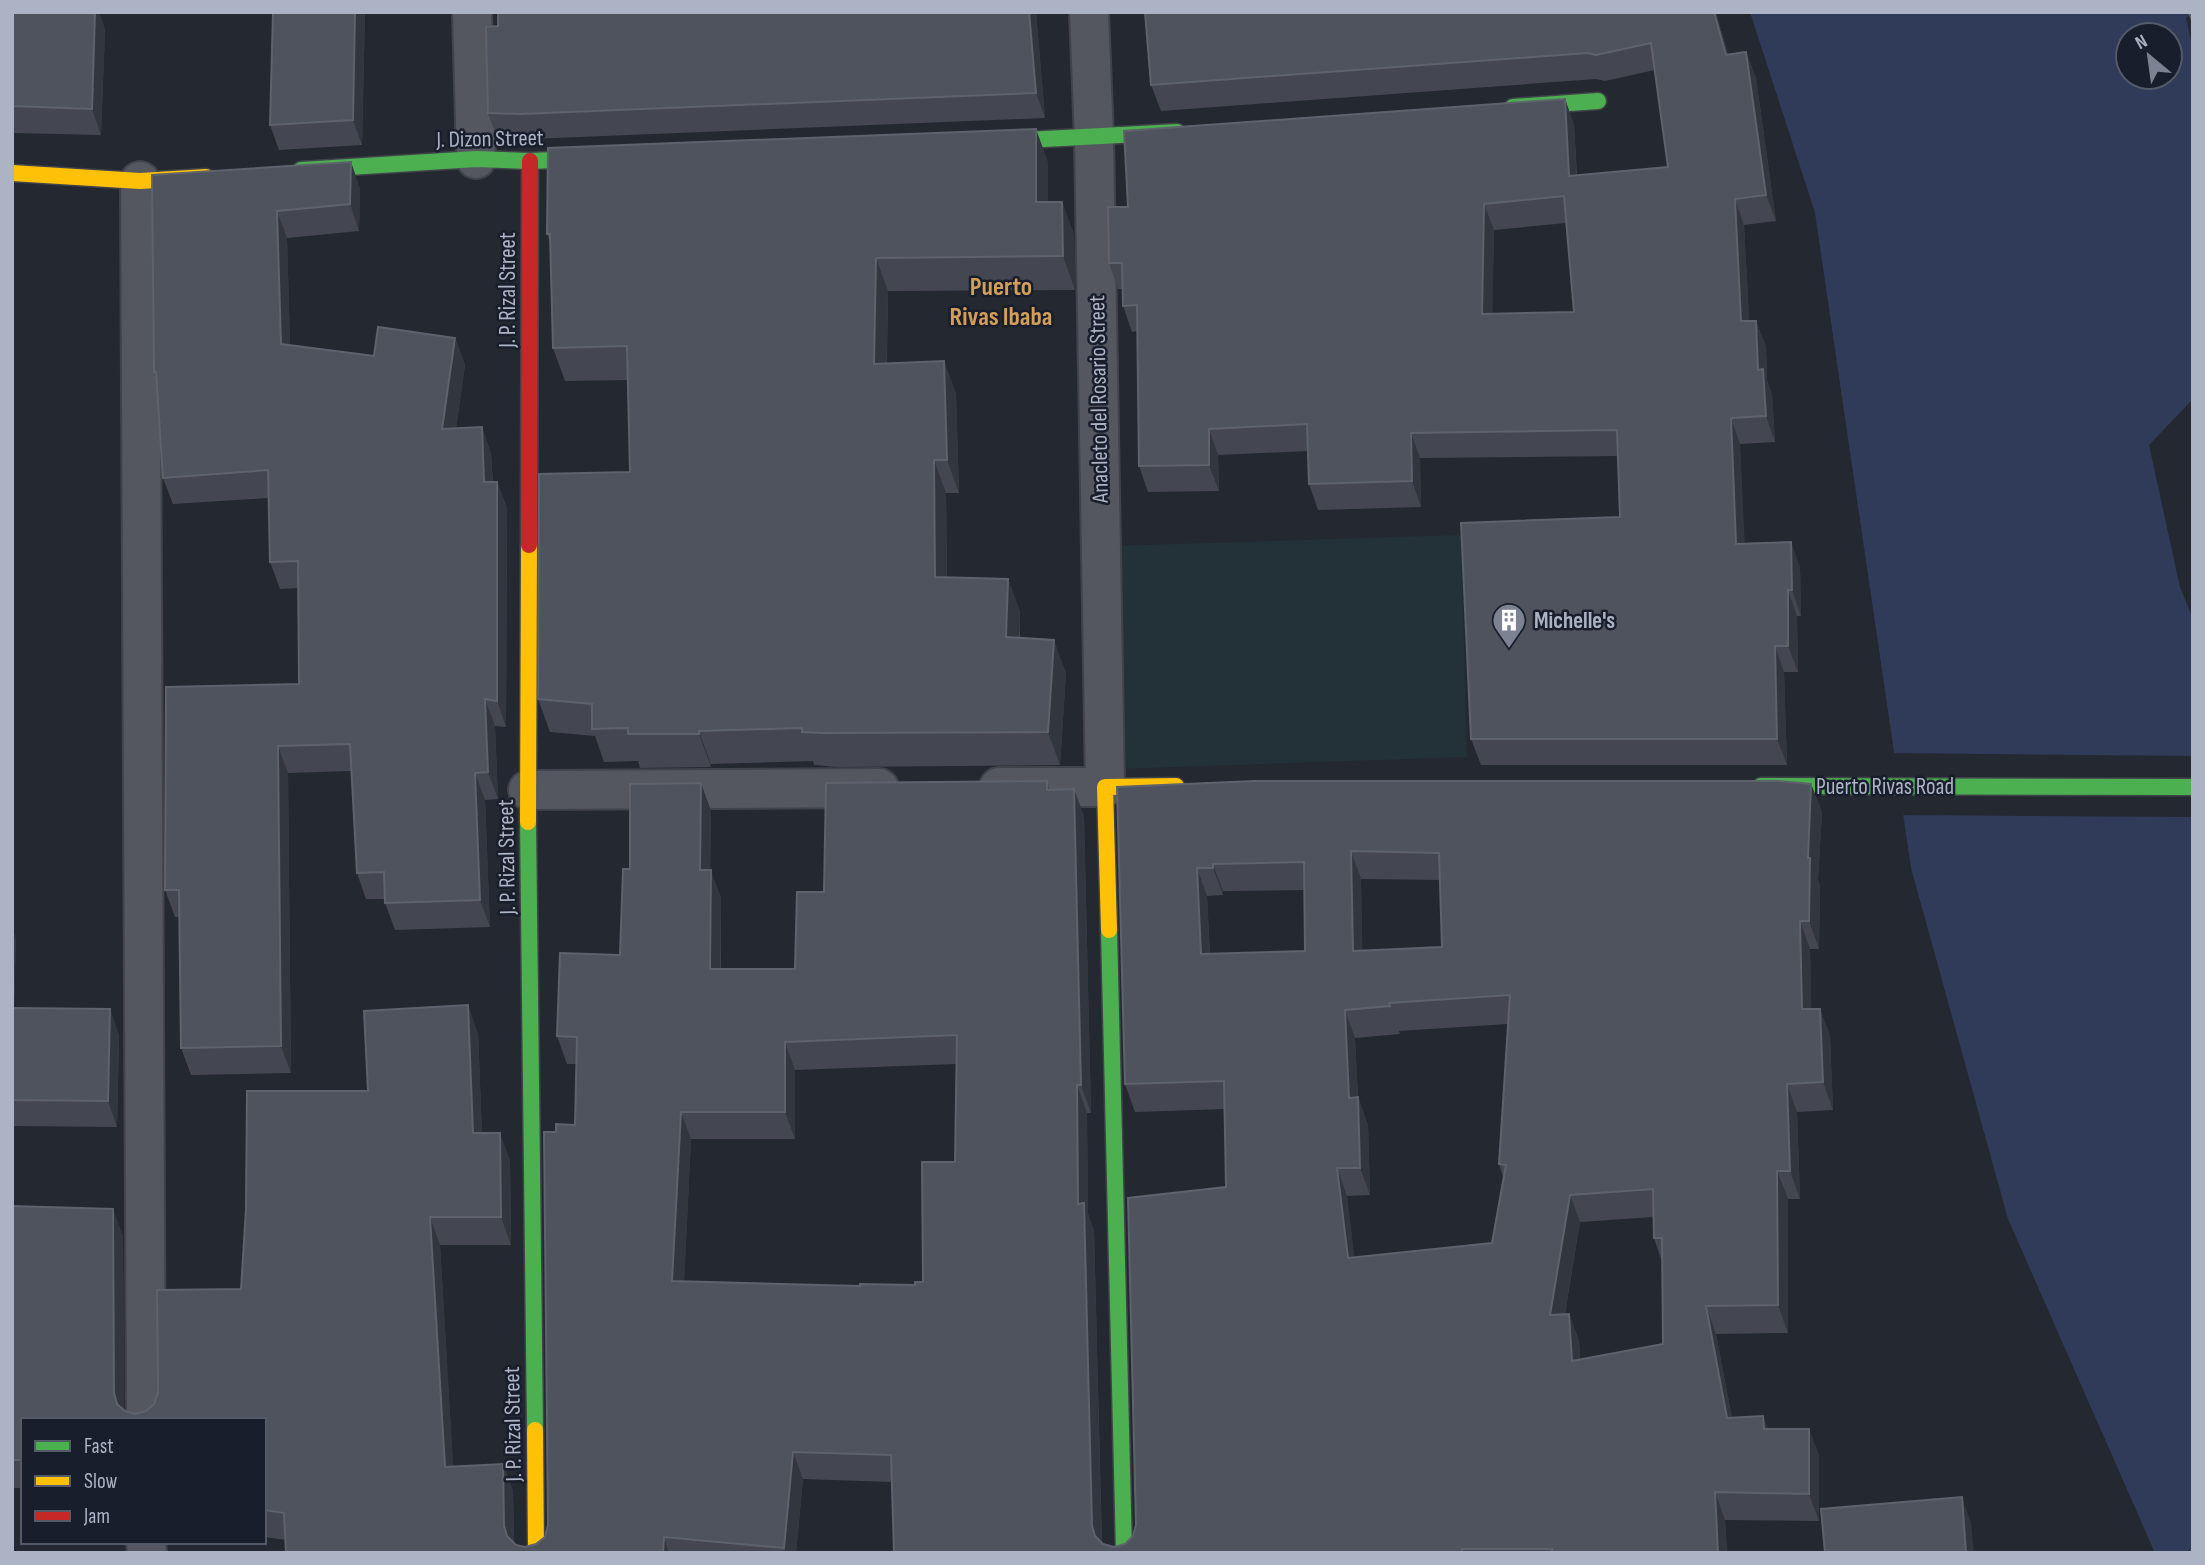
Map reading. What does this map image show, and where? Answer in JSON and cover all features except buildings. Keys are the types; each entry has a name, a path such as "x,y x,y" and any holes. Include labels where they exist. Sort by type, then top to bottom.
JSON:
{"street":[{"path":"472,12 476,159"},
{"name":"Anacleto del Rosario Street","path":"1089,12 1094,138 1105,786"},
{"path":"1503,108 1598,101"},
{"path":"970,143 1189,131"},
{"name":"J. Dizon Street","path":"288,171 476,159 530,161 612,158"},
{"name":"J. P. Rizal Street","path":"530,161 528,790 536,1553"},
{"path":"12,173 140,181 221,176"},
{"path":"140,181 146,1418"},
{"path":"1105,786 1124,1553"},
{"path":"967,788 1188,786"},
{"name":"Puerto Rivas Road","path":"1743,786 2193,787"},
{"path":"528,790 912,788"}],"shaded area":[{"path":"1461,535 1467,757 1116,769 1110,546"}],"water":[{"path":"1750,12 2193,12 2186,18 2193,50 2193,399 2149,445 2180,587 2193,619 2193,1553 2155,1553 2008,1219 1911,868 1815,213"}],"pier":[{"path":"1890,753 2193,756 2193,817 1899,815"}],"traffic: fast":[{"path":"1513,107 1598,101"},
{"path":"986,142 1177,132"},
{"path":"301,170 476,159 530,161 601,158"},
{"path":"1761,786 2193,787"},
{"path":"528,822 535,1430"},
{"path":"1109,930 1124,1553"}],"traffic: slow":[{"path":"12,173 140,181 206,177"},
{"path":"528,822 529,545"},
{"path":"1109,930 1105,787 1176,786"},
{"path":"535,1430 536,1553"}],"traffic: jam":[{"path":"529,545 530,161"}],"place":[{"name":"Michelle's","path":"1509,650"}],"district":[{"name":"Puerto Rivas Ibaba","path":"1001,301"}]}
